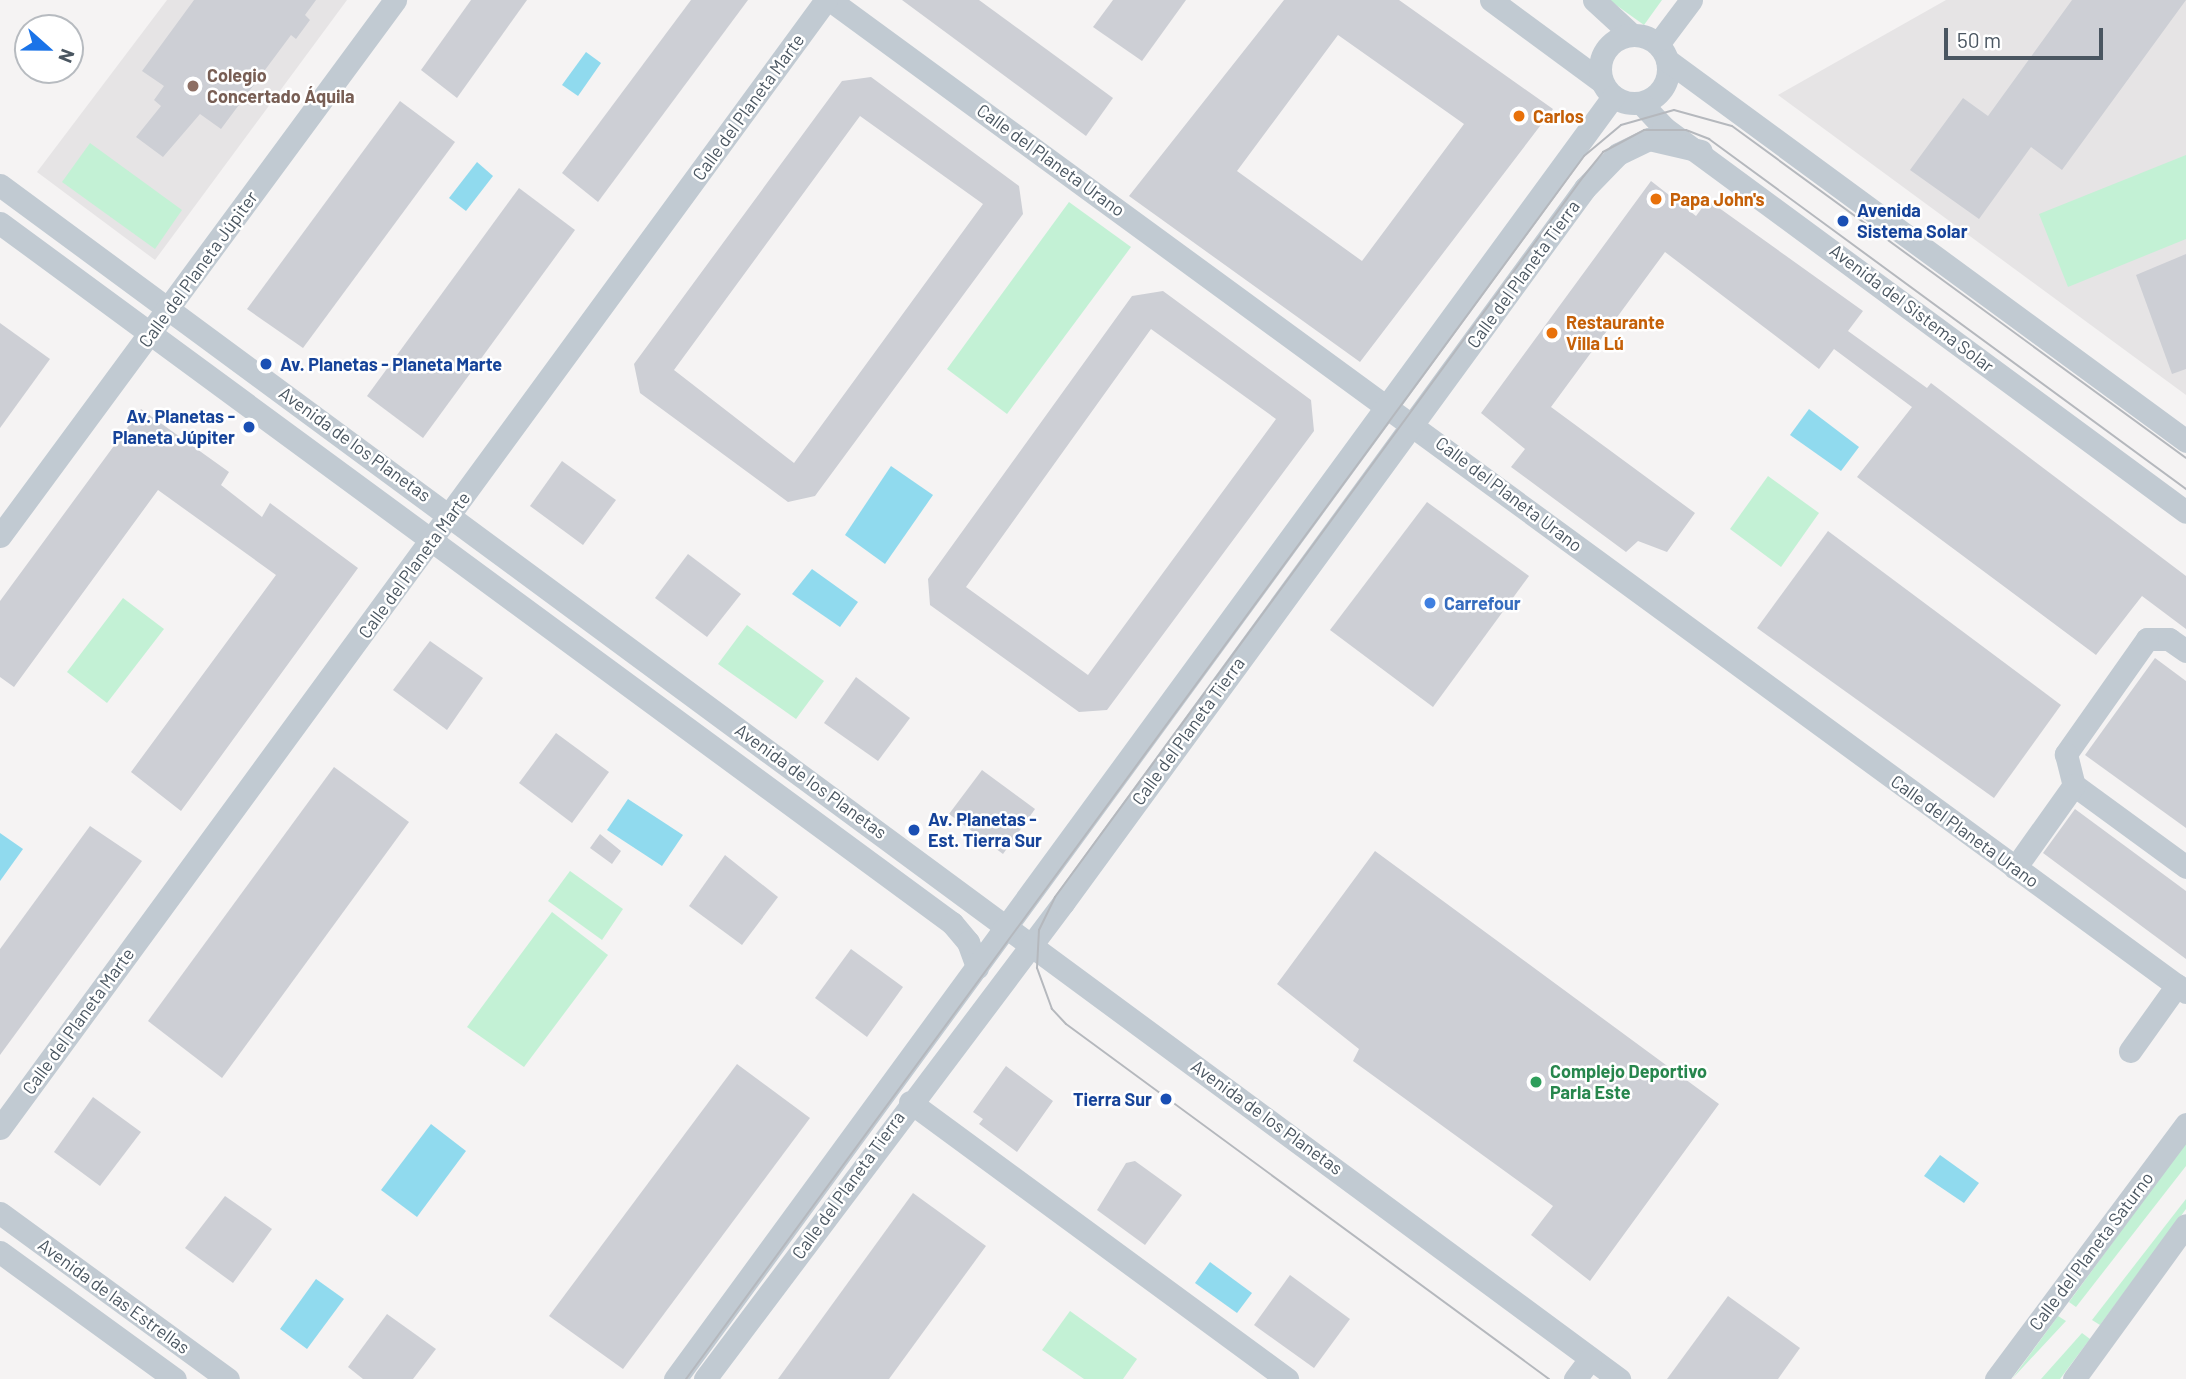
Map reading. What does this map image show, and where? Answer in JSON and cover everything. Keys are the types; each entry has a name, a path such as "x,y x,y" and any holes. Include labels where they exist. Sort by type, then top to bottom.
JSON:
{"street":[{"name":"Calle del Planeta Júpiter","path":"0,536 395,0"},
{"name":"Calle del Planeta Urano","path":"828,0 1390,406 2181,988"},
{"name":"Calle del Planeta Marte","path":"0,1128 828,0"},
{"path":"1491,0 1607,89 1640,103 1666,82 1663,52 1691,0"},
{"path":"1594,0 1631,34 1663,52 2186,441"},
{"path":"1607,89 1604,50 1631,34"},
{"name":"Calle del Planeta Tierra","path":"675,1379 1390,406 1607,89"},
{"name":"Avenida del Sistema Solar","path":"1640,103 2186,512"},
{"name":"Calle del Planeta Tierra","path":"705,1379 1030,944 1585,188 1618,154 1649,139 1701,151"},
{"name":"Avenida de los Planetas","path":"0,185 452,513 1619,1379"},
{"name":"Avenida de los Planetas","path":"0,223 951,923 968,942 977,967"},
{"path":"2186,652 2169,639 2147,639 2066,754 2074,785 2186,867"},
{"path":"2015,868 2074,785"},
{"path":"2130,1051 2181,988"},
{"path":"910,1102 1287,1379"},
{"name":"Calle del Planeta Saturno","path":"1996,1379 2186,1124"},
{"name":"Avenida de las Estrellas","path":"0,1213 228,1379"},
{"path":"2074,1379 2186,1225"},
{"name":"Avenida de las Estrellas","path":"0,1252 175,1379"},
{"path":"1575,1379 1590,1359"}],"shaded area":[{"name":"Colegio Concertado Áquila","path":"167,0 347,0 155,260 37,172"},
{"path":"1946,0 2186,0 2186,395 1778,95"}],"green space":[{"path":"1609,0 1662,0 1644,25"},
{"path":"90,143 182,210 155,249 62,182"},
{"path":"2186,155 2186,239 2068,287 2039,214"},
{"path":"1069,202 1131,247 1007,414 947,369"},
{"path":"1768,476 1819,513 1781,567 1730,529"},
{"path":"123,598 164,629 107,703 67,672"},
{"path":"747,625 824,681 796,719 718,664"},
{"path":"570,871 623,909 602,940 548,901"},
{"path":"552,912 608,955 524,1067 467,1027"},
{"path":"2186,1142 2186,1166 2076,1307 2069,1302"},
{"path":"2186,1199 2186,1209 2100,1325 2092,1320"},
{"path":"1070,1311 1137,1359 1123,1379 1084,1379 1042,1350"},
{"path":"2058,1316 2066,1321 2012,1379"},
{"path":"2082,1333 2090,1339 2060,1379 2041,1379"}],"water":[{"path":"586,52 601,63 578,96 562,85"},
{"path":"477,162 493,176 466,211 449,198"},
{"path":"1809,409 1859,447 1841,471 1790,435"},
{"path":"891,466 933,495 885,564 845,535"},
{"path":"812,569 858,602 840,627 792,594"},
{"path":"628,799 683,835 662,866 607,830"},
{"path":"0,833 23,849 0,881"},
{"path":"431,1124 466,1151 417,1217 381,1190"},
{"path":"1940,1155 1979,1183 1964,1203 1924,1176"},
{"path":"1210,1262 1252,1293 1237,1313 1195,1283"},
{"path":"316,1279 344,1299 307,1349 280,1329"}],"building":[{"path":"194,0 316,0 305,15 310,20 296,39 291,35 221,129 200,114 163,157 136,137 161,106 154,100 164,86 142,71"},
{"path":"471,0 527,0 457,98 421,70"},
{"path":"691,0 748,0 598,202 562,173"},
{"path":"902,0 979,0 1113,98 1086,136"},
{"path":"1113,0 1186,0 1142,61 1093,27"},
{"path":"1284,0 1399,0 1553,109 1360,362 1129,196","holes":["1338,35 1464,124 1362,261 1237,171"]},
{"path":"2072,0 2186,0 2062,170 2031,147 1979,219 1910,170 1963,98 1988,116"},
{"path":"871,77 1019,186 1023,214 815,496 788,502 640,393 634,364 842,81","holes":["860,116 983,204 794,463 674,370"]},
{"path":"400,101 455,142 303,348 247,309"},
{"path":"1651,181 1696,216 1708,200 1863,311 1848,331 1927,388 1931,383 2186,576 2186,629 2142,596 2096,655 1857,477 1912,407 1834,349 1819,369 1665,252 1551,407 1695,513 1667,552 1638,541 1626,552 1511,467 1525,449 1481,413"},
{"path":"519,188 575,230 423,438 367,396"},
{"path":"2186,254 2186,369 2172,374 2136,275"},
{"path":"1163,291 1311,400 1314,431 1107,710 1079,712 930,605 928,579 1132,296","holes":["1151,329 1276,419 1088,675 966,587"]},
{"path":"0,323 50,359 0,428"},
{"path":"141,409 229,472 221,485 262,517 270,503 358,568 181,811 131,772 276,575 158,490 14,687 0,677 0,601"},
{"path":"562,461 616,500 583,545 530,506"},
{"name":"Carrefour","path":"1427,502 1529,576 1433,707 1330,630"},
{"path":"1828,531 2061,705 1994,798 1757,628"},
{"path":"688,554 741,594 707,637 655,598"},
{"path":"430,641 483,678 447,730 393,690"},
{"path":"2155,658 2186,681 2186,828 2085,755"},
{"path":"856,677 910,718 878,761 824,723"},
{"path":"556,733 609,772 572,823 519,783"},
{"path":"334,767 409,822 222,1078 148,1021"},
{"path":"982,770 1035,809 1003,854 949,814"},
{"path":"2075,809 2186,891 2186,959 2043,853"},
{"path":"90,826 142,861 0,1055 0,949"},
{"path":"600,834 621,851 612,864 590,848"},
{"name":"Complejo Deportivo Parla Este","path":"1375,851 1719,1104 1590,1281 1531,1235 1553,1206 1353,1061 1359,1049 1277,984"},
{"path":"725,855 778,897 742,945 689,906"},
{"path":"851,949 903,987 867,1037 815,998"},
{"path":"737,1064 810,1118 623,1369 549,1316"},
{"path":"1006,1066 1053,1101 1017,1152 979,1124 983,1119 973,1112"},
{"path":"93,1097 141,1132 100,1186 54,1152"},
{"path":"1135,1161 1182,1195 1145,1245 1097,1210 1126,1163"},
{"path":"913,1193 986,1246 889,1379 778,1379"},
{"path":"225,1196 272,1229 233,1283 185,1248"},
{"path":"1290,1275 1350,1319 1314,1368 1254,1325"},
{"path":"1728,1296 1800,1348 1778,1379 1667,1379"},
{"path":"387,1314 436,1349 413,1379 363,1379 348,1367"}],"tram line":[{"path":"686,1379 1584,156 1621,125 1674,110 1732,126 2186,458"},
{"path":"1549,1379 1066,1024 1052,1009 1037,968 1039,930 1055,897 1583,177 1603,152 1644,130 1686,130 1709,139 2186,489"}],"place":[{"name":"Colegio Concertado Áquila","path":"193,86"},
{"name":"Carlos","path":"1519,116"},
{"name":"Papa John's","path":"1656,199"},
{"name":"Avenida Sistema Solar","path":"1843,221"},
{"name":"Restaurante Villa Lú","path":"1552,333"},
{"name":"Av. Planetas - Planeta Marte","path":"266,364"},
{"name":"Av. Planetas - Planeta Júpiter","path":"249,427"},
{"name":"Carrefour","path":"1430,603"},
{"name":"Av. Planetas - Est. Tierra Sur","path":"914,830"},
{"name":"Complejo Deportivo Parla Este","path":"1536,1082"},
{"name":"Tierra Sur","path":"1166,1099"}]}
